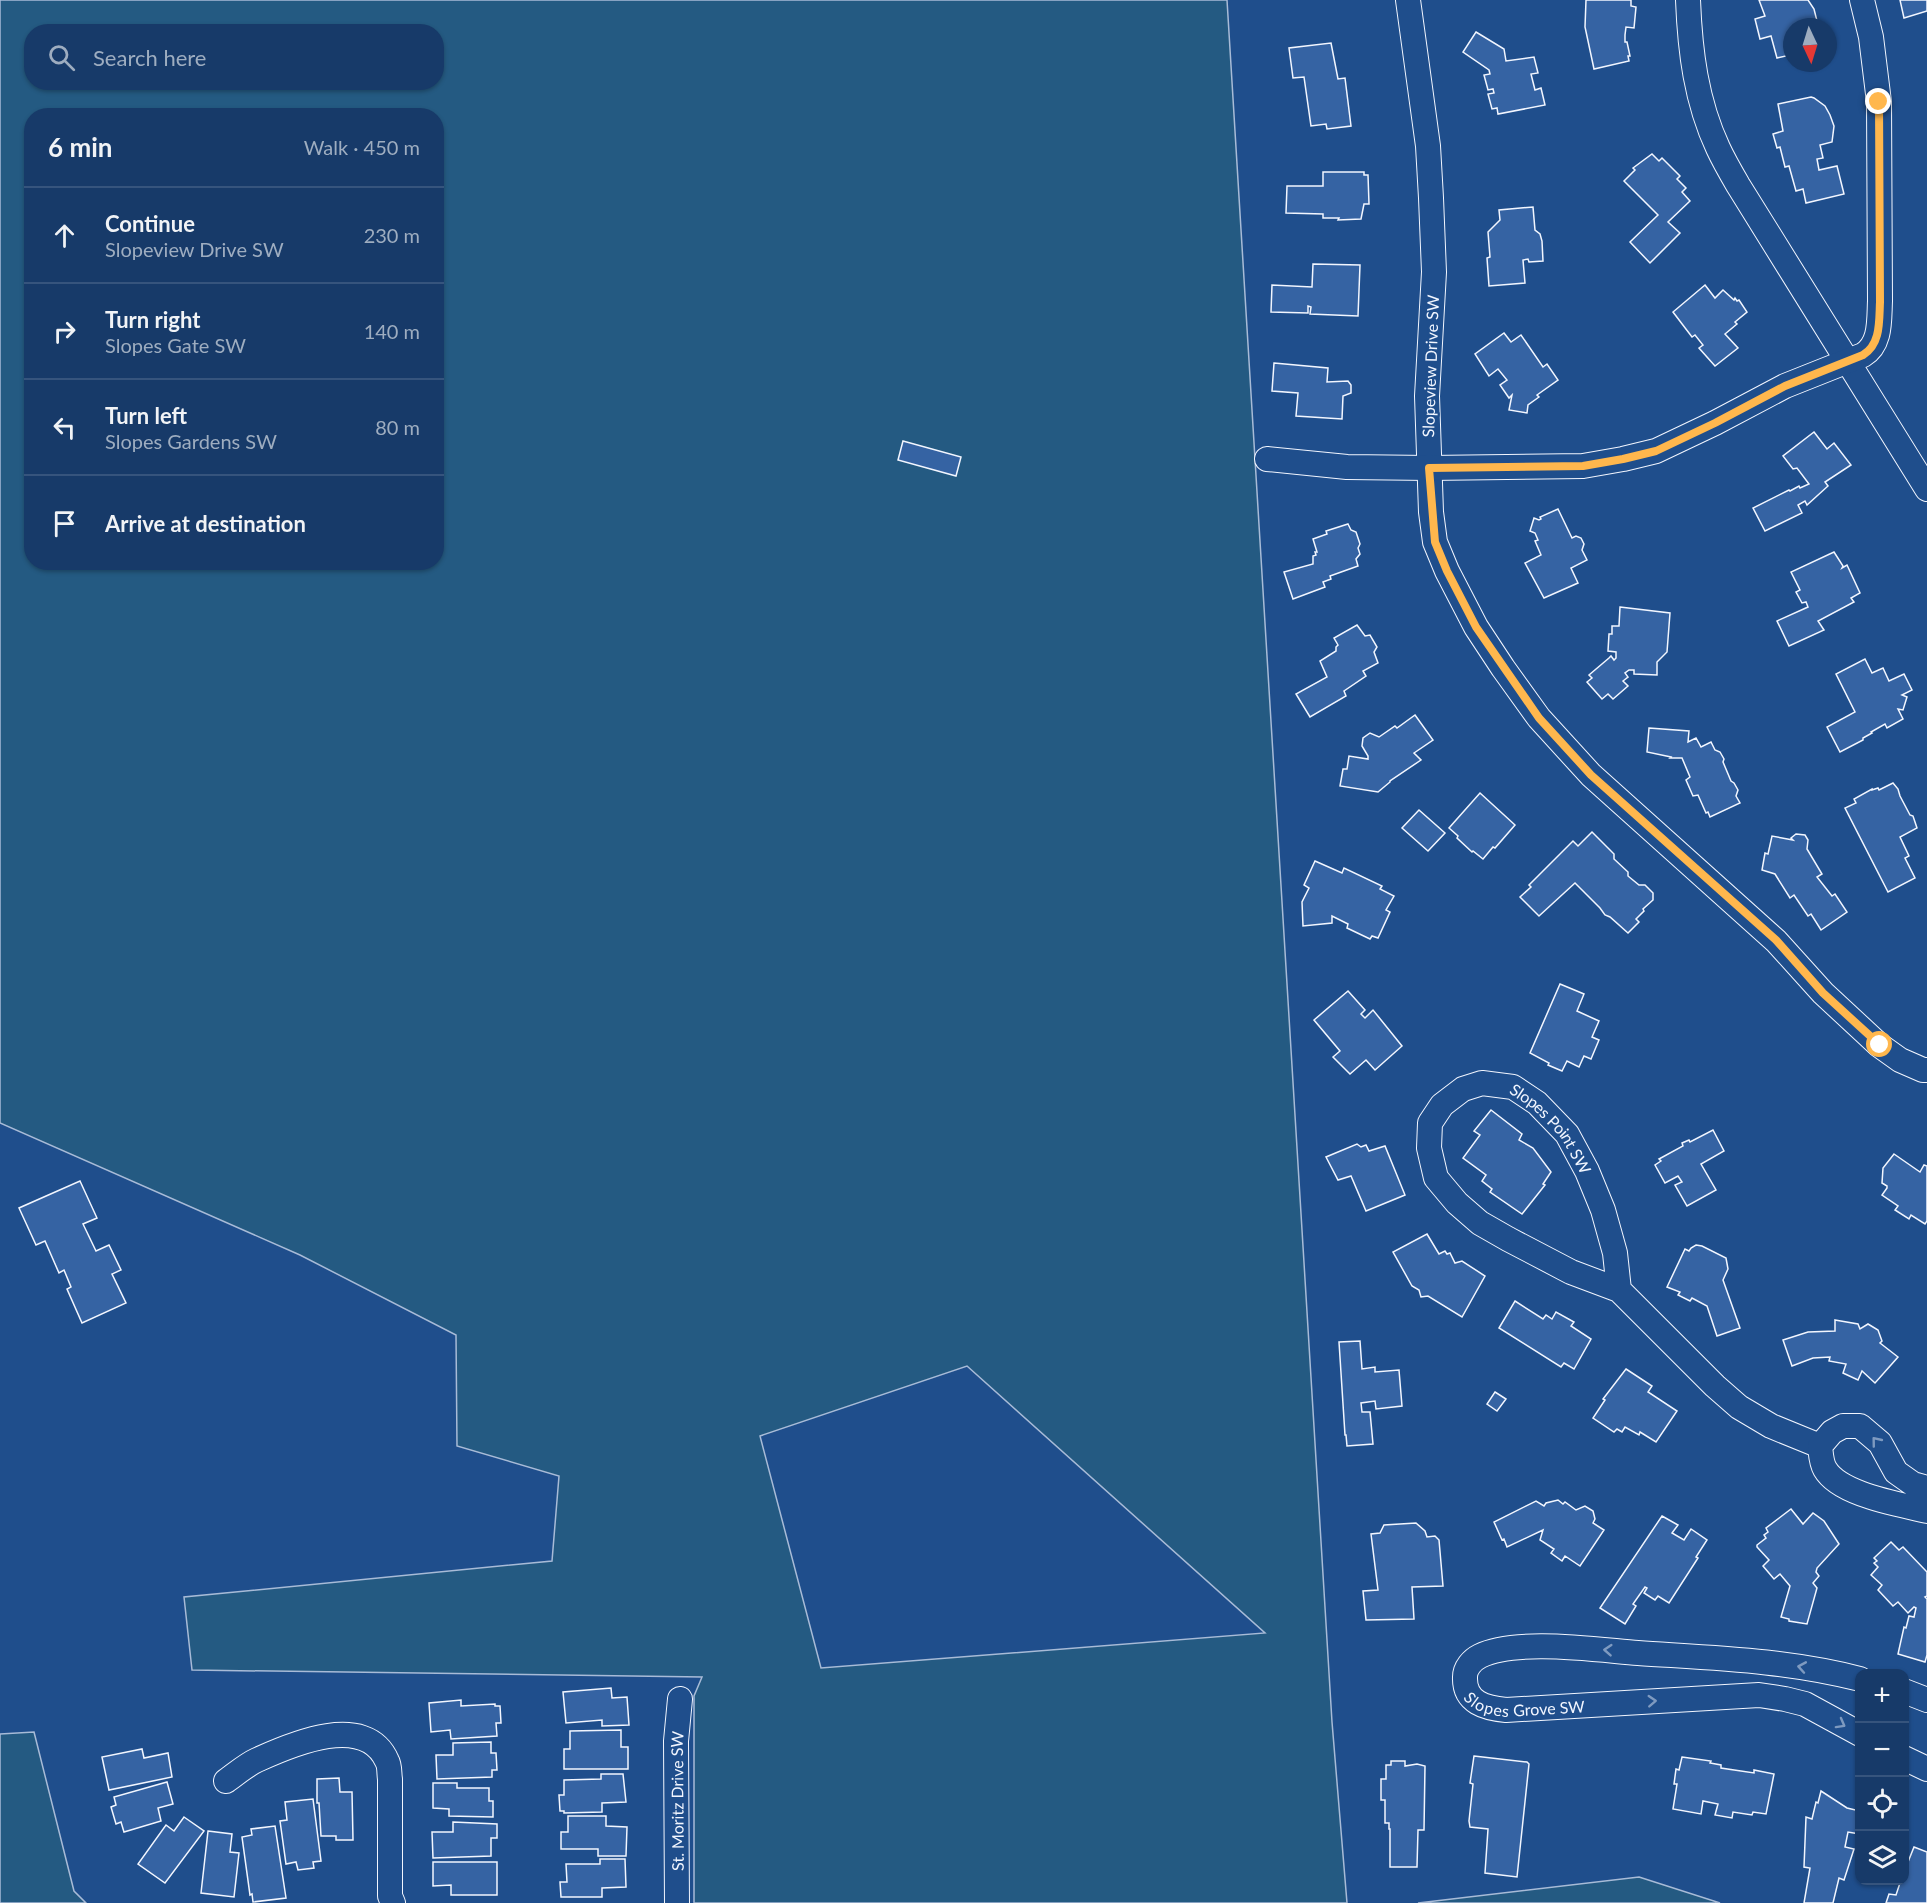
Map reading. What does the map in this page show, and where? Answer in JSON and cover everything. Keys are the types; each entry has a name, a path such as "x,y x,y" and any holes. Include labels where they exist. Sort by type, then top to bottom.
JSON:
{"street":[{"name":"Slopeview Drive SW","path":"1408,0 1428,146 1431,198 1434,272 1426,396 1429,468 1435,542 1447,571 1476,627 1539,718 1591,775 1776,940 1823,993 1880,1045 1900,1060 1927,1070"},
{"path":"1688,0 1695,76 1718,148 1738,185 1927,489"},
{"path":"1267,459 1347,467 1429,468 1583,466 1623,459 1656,451 1785,386 1863,355 1870,350 1875,345 1880,302 1879,102 1871,37 1862,0"},
{"name":"Slopes Point SW","path":"1620,1290 1615,1253 1603,1210 1587,1171 1567,1134 1537,1103 1513,1087 1482,1083 1463,1089 1442,1105 1430,1123 1429,1148 1436,1178 1457,1203 1480,1223 1508,1239 1571,1272 1620,1290 1714,1386 1739,1407 1771,1426 1820,1446"},
{"path":"1920,1486 1896,1472 1880,1443 1860,1426 1843,1426 1832,1432 1820,1446 1824,1468 1830,1476 1869,1496 1927,1511"},
{"name":"Slopes Grove SW","path":"1855,1678 1782,1664 1561,1647 1512,1648 1480,1656 1471,1662 1465,1679 1468,1692 1473,1699 1488,1708 1506,1710 1759,1695 1805,1704 1855,1731"},
{"path":"1909,1693 1927,1700"},
{"name":"St. Moritz Drive SW","path":"677,1903 676,1741 680,1699"},
{"path":"226,1781 255,1761 291,1746 341,1734 365,1737 379,1748 388,1762 390,1896 393,1903"},
{"path":"1909,1760 1927,1769"}],"shaded area":[{"path":"0,0 1227,0 1332,1722 1347,1903 694,1903 694,1696 702,1677 192,1670 184,1597 552,1561 559,1476 457,1446 456,1335 300,1255 0,1123","holes":["967,1366 1265,1633 821,1668 760,1436"]},
{"path":"34,1732 74,1891 86,1903 0,1903 0,1734"},
{"path":"1639,1877 1720,1903 1418,1903"}],"building":[{"path":"1586,0 1631,0 1631,6 1636,7 1634,28 1626,27 1625,42 1627,42 1630,56 1628,56 1629,61 1594,69 1585,27"},
{"path":"1759,0 1808,0 1816,18 1783,18 1783,57 1777,58 1771,36 1760,39 1755,19 1765,16"},
{"path":"1900,0 1927,0 1927,11 1904,18"},
{"path":"1476,32 1504,49 1506,61 1534,57 1538,73 1531,74 1535,90 1541,88 1545,105 1498,114 1497,108 1492,109 1488,94 1494,93 1493,89 1488,90 1484,75 1490,74 1489,70 1463,52"},
{"path":"1331,43 1338,79 1345,78 1351,126 1327,129 1326,124 1311,126 1304,77 1293,78 1289,48"},
{"path":"1811,97 1825,106 1834,126 1832,142 1820,145 1823,158 1817,159 1819,170 1837,166 1844,194 1806,203 1803,189 1796,191 1789,166 1785,167 1780,147 1777,148 1773,134 1783,131 1778,104"},
{"path":"1652,154 1659,161 1662,158 1680,176 1677,179 1686,188 1682,192 1690,201 1668,222 1680,233 1650,263 1630,242 1658,215 1624,181 1635,170 1633,168"},
{"path":"1323,172 1364,172 1364,175 1368,175 1369,204 1364,204 1361,219 1338,220 1339,218 1323,218 1323,214 1286,213 1287,186 1323,186"},
{"path":"1533,207 1535,230 1540,234 1542,241 1543,261 1523,260 1525,283 1489,286 1488,232 1500,220 1499,210"},
{"path":"1313,264 1360,265 1358,316 1310,314 1311,307 1308,306 1308,313 1271,312 1272,285 1312,287"},
{"path":"1705,285 1715,298 1723,290 1734,300 1735,298 1739,300 1747,312 1725,334 1738,348 1715,366 1699,348 1703,345 1695,335 1692,337 1673,312"},
{"path":"1504,333 1511,342 1521,335 1543,367 1547,364 1558,380 1537,395 1539,397 1528,405 1527,413 1509,410 1512,395 1509,398 1500,385 1507,380 1498,369 1489,376 1475,354"},
{"path":"1274,363 1328,368 1327,382 1348,381 1351,385 1351,393 1343,396 1342,419 1296,416 1298,393 1272,391"},
{"path":"1814,432 1827,449 1834,443 1851,465 1825,482 1828,486 1807,505 1805,501 1798,505 1802,513 1765,531 1753,508 1789,490 1809,484 1797,468 1793,469 1783,456"},
{"path":"903,441 961,457 956,476 898,460"},
{"path":"1558,509 1572,538 1576,536 1581,538 1584,544 1582,550 1587,560 1571,568 1578,583 1544,598 1525,563 1541,555 1535,541 1538,540 1535,533 1530,531 1534,518 1539,520 1540,517"},
{"path":"1348,524 1351,530 1356,532 1360,544 1358,548 1360,554 1356,559 1358,566 1330,576 1331,579 1323,582 1325,587 1293,599 1284,572 1313,564 1313,556 1317,552 1313,539 1327,534 1326,531"},
{"path":"1834,552 1842,568 1847,565 1860,593 1851,598 1854,602 1818,621 1824,630 1789,646 1777,621 1808,607 1806,602 1802,603 1796,592 1800,590 1791,572"},
{"path":"1620,607 1670,613 1667,652 1657,662 1657,675 1634,674 1634,670 1629,670 1625,673 1628,677 1623,681 1628,686 1613,699 1608,694 1602,699 1587,682 1592,678 1589,675 1611,656 1614,660 1616,658 1616,652 1608,651 1609,634 1612,634 1612,626 1619,626"},
{"path":"1357,625 1365,636 1370,635 1377,647 1374,652 1378,663 1363,671 1366,676 1344,691 1346,696 1310,717 1296,694 1327,677 1320,661 1336,651 1338,645 1334,638"},
{"path":"1865,659 1872,673 1883,668 1889,681 1904,674 1912,690 1902,695 1907,697 1903,710 1898,709 1903,719 1887,728 1885,724 1863,740 1840,752 1827,727 1855,712 1836,674"},
{"path":"1415,715 1433,740 1414,753 1421,760 1378,792 1340,786 1343,769 1347,769 1349,756 1368,759 1362,746 1363,738 1370,733 1379,737"},
{"path":"1649,728 1689,731 1688,742 1696,738 1701,747 1711,742 1724,759 1723,762 1731,781 1738,790 1736,796 1740,803 1710,817 1698,795 1693,796 1686,780 1690,777 1682,758 1670,758 1647,752"},
{"path":"1893,783 1910,815 1913,816 1917,828 1900,837 1909,856 1905,858 1915,878 1888,892 1845,808 1856,803 1854,799 1872,789 1878,788 1879,790"},
{"path":"1480,793 1515,825 1483,859 1472,852 1449,828"},
{"path":"1419,810 1445,833 1428,851 1402,828"},
{"path":"1592,832 1614,854 1614,859 1628,872 1628,876 1639,885 1645,885 1653,893 1653,900 1643,909 1644,911 1636,919 1639,922 1628,933 1605,915 1575,883 1539,916 1520,897 1573,841 1578,846"},
{"path":"1796,834 1805,835 1808,840 1807,849 1822,874 1817,877 1832,896 1835,894 1847,912 1821,930 1811,914 1808,916 1794,895 1790,898 1775,874 1762,870 1765,853 1768,854 1772,836 1793,840 1791,838"},
{"path":"1315,861 1342,873 1344,868 1382,886 1380,889 1394,896 1386,910 1390,912 1378,938 1372,936 1370,939 1347,928 1348,924 1332,916 1332,923 1303,926 1302,902 1309,888 1304,885"},
{"path":"1560,984 1584,994 1577,1011 1599,1021 1592,1037 1599,1040 1591,1059 1584,1056 1579,1067 1567,1061 1562,1071 1530,1053"},
{"path":"1348,991 1365,1010 1361,1014 1365,1018 1373,1010 1402,1046 1375,1070 1366,1060 1350,1074 1333,1057 1340,1051 1314,1020"},
{"path":"1491,1110 1522,1134 1519,1140 1533,1148 1551,1172 1543,1184 1545,1185 1522,1214 1490,1192 1492,1189 1482,1181 1486,1175 1463,1158 1480,1135 1474,1131"},
{"path":"1713,1130 1724,1151 1701,1164 1716,1190 1687,1206 1675,1185 1682,1182 1678,1176 1665,1183 1655,1165 1661,1161 1659,1159 1683,1146 1682,1143 1689,1140 1690,1142"},
{"path":"1357,1144 1361,1147 1366,1145 1369,1151 1385,1146 1405,1195 1366,1211 1351,1176 1338,1180 1326,1157"},
{"path":"1894,1154 1920,1172 1924,1165 1927,1166 1927,1221 1925,1224 1911,1215 1909,1219 1895,1210 1898,1206 1882,1195 1887,1188 1882,1183 1883,1168"},
{"path":"80,1181 97,1218 83,1224 96,1251 109,1245 121,1270 112,1274 126,1303 82,1323 67,1289 71,1287 64,1270 59,1273 45,1241 36,1245 19,1208"},
{"path":"1427,1234 1439,1254 1445,1251 1447,1254 1450,1253 1455,1263 1462,1261 1485,1276 1462,1317 1428,1296 1421,1297 1419,1290 1412,1286 1393,1252"},
{"path":"1696,1245 1726,1258 1728,1269 1723,1280 1740,1328 1717,1336 1707,1306 1692,1298 1690,1301 1678,1295 1680,1292 1667,1287 1685,1249 1689,1251"},
{"path":"1515,1301 1543,1319 1546,1315 1552,1319 1556,1312 1574,1322 1571,1326 1591,1339 1574,1369 1564,1363 1561,1367 1499,1328"},
{"path":"1835,1320 1858,1324 1860,1329 1868,1324 1878,1330 1882,1341 1880,1343 1898,1357 1875,1383 1862,1371 1858,1380 1843,1373 1846,1364 1829,1361 1830,1357 1813,1358 1792,1366 1783,1340 1808,1332 1835,1331"},
{"path":"1360,1341 1362,1369 1375,1367 1375,1372 1399,1370 1402,1406 1376,1409 1375,1401 1361,1403 1362,1412 1370,1412 1373,1444 1347,1446 1339,1342"},
{"path":"1626,1369 1652,1386 1648,1392 1677,1411 1656,1442 1640,1432 1639,1435 1625,1427 1622,1432 1617,1429 1614,1432 1593,1418 1605,1400 1603,1399"},
{"path":"1495,1392 1506,1399 1497,1411 1487,1404"},
{"path":"1558,1500 1576,1510 1585,1506 1593,1511 1595,1519 1593,1523 1604,1530 1580,1566 1565,1556 1562,1561 1551,1553 1554,1549 1540,1540 1543,1530 1507,1547 1494,1522 1536,1501 1544,1506 1546,1503"},
{"path":"1791,1509 1803,1524 1813,1513 1824,1521 1839,1544 1817,1568 1816,1572 1819,1576 1813,1583 1817,1588 1807,1624 1781,1617 1790,1586 1780,1574 1774,1579 1763,1566 1769,1560 1757,1547 1766,1538 1764,1535 1768,1532 1766,1528"},
{"path":"1662,1516 1678,1525 1672,1533 1684,1540 1691,1529 1707,1540 1669,1603 1658,1596 1655,1600 1644,1593 1647,1588 1645,1587 1633,1604 1636,1606 1625,1624 1600,1608"},
{"path":"1416,1523 1425,1531 1427,1537 1435,1536 1439,1540 1443,1586 1412,1587 1414,1619 1366,1620 1363,1591 1378,1590 1371,1534 1380,1533 1384,1525"},
{"path":"1891,1542 1899,1550 1903,1547 1927,1572 1927,1596 1925,1597 1927,1599 1927,1655 1925,1662 1898,1654 1904,1627 1906,1628 1909,1616 1914,1617 1916,1608 1914,1607 1908,1613 1898,1602 1893,1606 1878,1590 1882,1585 1871,1575 1878,1567 1874,1563 1877,1561 1874,1558"},
{"path":"611,1688 612,1698 627,1697 629,1725 602,1726 602,1720 566,1723 563,1692"},
{"path":"461,1700 461,1706 495,1704 495,1706 500,1706 501,1723 496,1723 497,1736 451,1739 450,1730 431,1732 429,1703"},
{"path":"621,1730 621,1747 628,1747 628,1769 564,1769 564,1749 570,1749 570,1731"},
{"path":"491,1742 491,1753 496,1753 497,1770 492,1770 492,1777 437,1779 436,1755 453,1755 453,1743"},
{"path":"142,1749 144,1758 168,1753 172,1777 109,1790 102,1757"},
{"path":"1474,1756 1529,1764 1517,1877 1485,1873 1488,1829 1470,1827 1469,1821 1473,1784 1470,1783"},
{"path":"1682,1757 1711,1761 1710,1763 1721,1765 1721,1768 1774,1774 1766,1814 1753,1812 1752,1815 1733,1812 1732,1818 1715,1815 1718,1804 1703,1801 1701,1814 1673,1809 1677,1784 1674,1784 1676,1769 1679,1770"},
{"path":"1391,1761 1405,1761 1405,1766 1417,1764 1425,1766 1424,1830 1418,1830 1417,1867 1390,1867 1390,1829 1389,1823 1385,1823 1385,1800 1381,1800 1381,1779 1386,1779 1386,1765 1391,1765"},
{"path":"601,1774 623,1774 626,1802 602,1803 602,1812 564,1813 560,1811 559,1795 564,1795 564,1780 601,1779"},
{"path":"339,1778 340,1792 352,1792 353,1840 336,1840 336,1836 321,1836 317,1779"},
{"path":"167,1782 173,1804 158,1808 161,1821 124,1832 121,1822 116,1824 111,1807 116,1805 114,1797"},
{"path":"433,1783 457,1783 457,1788 489,1788 489,1801 493,1801 493,1817 449,1816 449,1809 433,1808"},
{"path":"1821,1791 1847,1808 1855,1810 1855,1833 1848,1832 1845,1847 1854,1849 1844,1880 1839,1878 1833,1903 1804,1903 1810,1868 1804,1867 1806,1817 1812,1819 1816,1802 1818,1803"},
{"path":"313,1799 321,1861 313,1862 314,1868 298,1870 296,1862 286,1864 280,1821 287,1820 285,1802"},
{"path":"568,1816 606,1816 606,1826 627,1827 626,1856 598,1856 598,1849 561,1849 561,1832 568,1832"},
{"path":"184,1817 204,1831 165,1883 138,1864 166,1825 174,1831"},
{"path":"453,1822 497,1824 497,1838 491,1838 491,1856 433,1858 432,1832 453,1832"},
{"path":"275,1826 286,1898 253,1902 242,1837 252,1835 251,1829"},
{"path":"208,1831 232,1834 230,1852 239,1853 234,1897 201,1893"},
{"path":"1914,1847 1927,1852 1927,1903 1886,1903 1889,1894 1896,1895 1899,1885 1909,1885 1909,1860"},
{"path":"600,1859 625,1859 626,1887 602,1888 602,1897 561,1897 560,1882 567,1882 566,1864 600,1864"},
{"path":"433,1862 497,1862 497,1895 451,1895 451,1885 433,1886"}],"route":[{"path":"1879,102 1880,302 1875,345 1870,350 1863,355 1785,386 1656,451 1583,466 1429,468 1435,542 1447,571 1476,627 1539,718 1591,775 1776,940 1823,993 1880,1045"}]}
